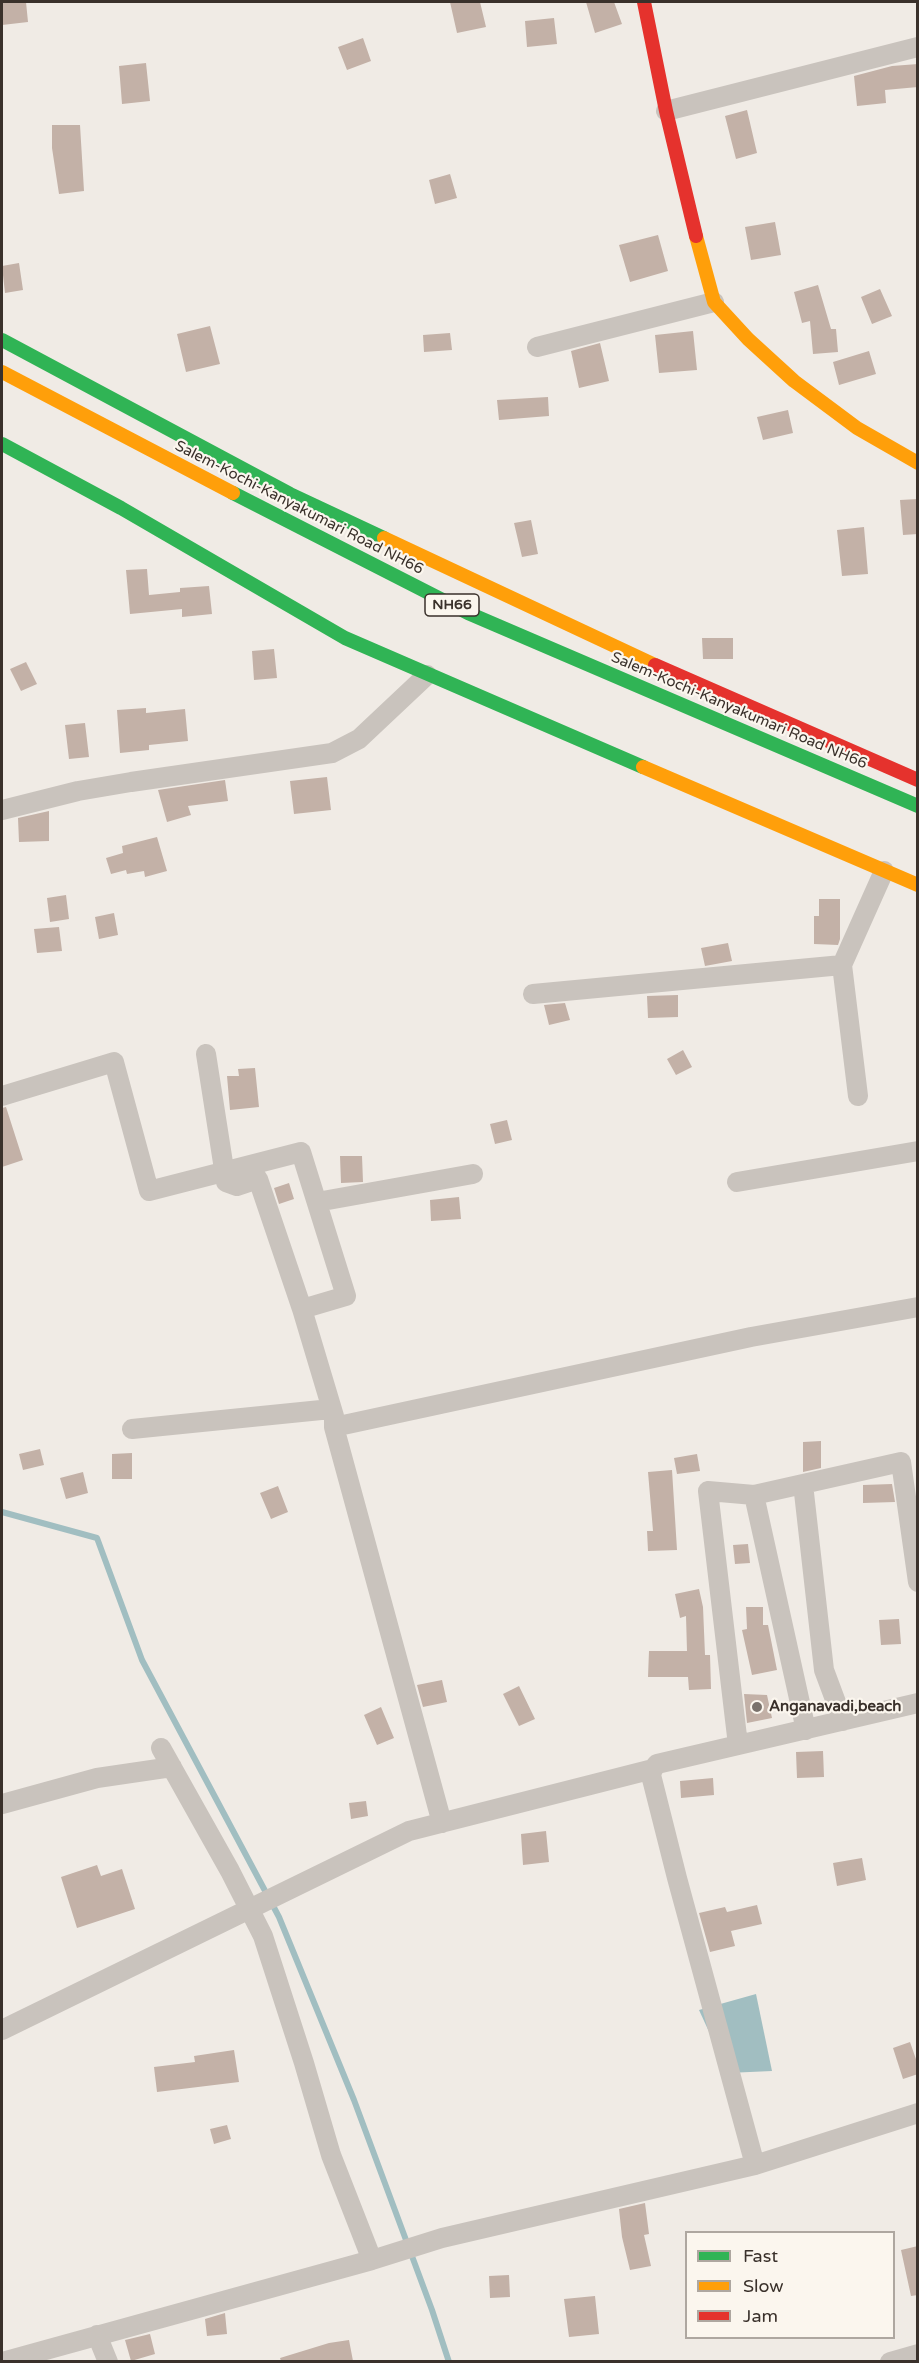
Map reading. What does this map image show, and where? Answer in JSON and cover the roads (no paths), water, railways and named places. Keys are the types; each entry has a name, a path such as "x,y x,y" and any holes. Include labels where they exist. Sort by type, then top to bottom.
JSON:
{"main road":[{"path":"644,2 666,111 714,302 748,339 794,381 856,428 918,463"},
{"path":"2,340 290,494 636,657 918,780"},
{"name":"Salem-Kochi-Kanyakumari Road NH66","path":"2,372 174,463 468,613 918,806"},
{"path":"2,444 121,508 345,638 918,885"}],"street":[{"path":"666,111 918,47"},
{"path":"537,347 714,302"},
{"path":"2,810 78,791 130,782 332,753 358,738 427,675"},
{"path":"858,1096 842,965 884,871"},
{"path":"534,994 842,965"},
{"path":"206,1054 226,1182 231,1185 258,1179 302,1309 442,1823"},
{"path":"2,1096 114,1062 149,1191 301,1152 346,1296 302,1309"},
{"path":"737,1182 918,1151"},
{"path":"317,1202 473,1174"},
{"path":"132,1429 333,1418 918,1307"},
{"path":"738,1746 708,1491 754,1496 909,1460 918,1582"},
{"path":"803,1484 824,1670 843,1721"},
{"path":"754,1496 806,1730"},
{"path":"755,2165 677,1878 651,1775 653,1769 657,1764 918,1703"},
{"path":"161,1748 230,1871 263,1936 331,2155 372,2259"},
{"path":"2,1804 97,1778 172,1767"},
{"path":"2,2030 409,1831 653,1769"},
{"path":"2,2361 442,2238 755,2165 918,2113"},
{"path":"97,2335 108,2361"},
{"path":"890,2361 918,2354"}],"water":[{"path":"756,1994 772,2071 728,2073 699,2010"}],"waterway":[{"path":"2,1512 97,1538 142,1660 279,1917 354,2100 449,2362"}],"place":[{"name":"Anganavadi,beach","path":"757,1707"}]}
